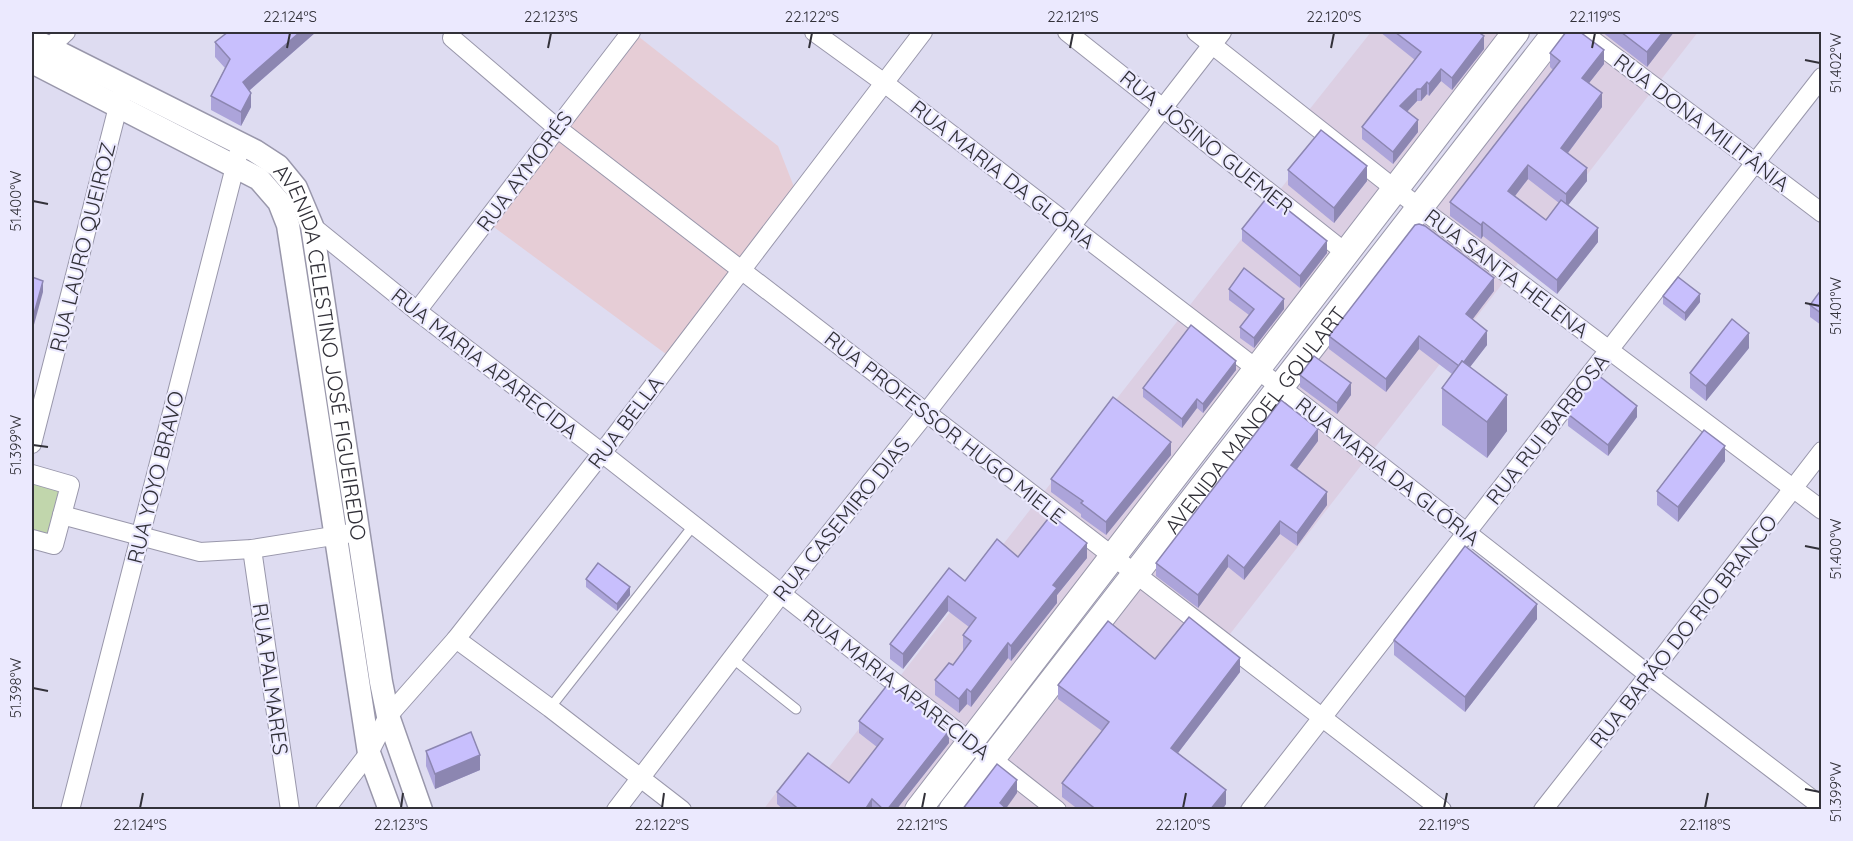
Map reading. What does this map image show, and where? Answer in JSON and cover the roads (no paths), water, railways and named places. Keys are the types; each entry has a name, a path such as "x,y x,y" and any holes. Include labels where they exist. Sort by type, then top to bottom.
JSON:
{"main road":[{"name":"AVENIDA MANOEL GOULART","path":"918,810 1516,32"},
{"name":"AVENIDA MANOEL GOULART","path":"952,810 1556,32"}],"street":[{"path":"35,55 66,32"},
{"name":"RUA AYMORÉS","path":"417,311 631,32"},
{"name":"RUA MARIA DA GLÓRIA","path":"814,32 884,82 1279,386 1649,675 1819,801"},
{"name":"RUA BELLA","path":"325,810 369,753 388,716 456,639 602,453 923,32"},
{"name":"RUA JOSINO GUEMER","path":"1067,32 1346,253"},
{"name":"RUA SANTA HELENA","path":"1196,32 1217,38 1395,189 1821,510"},
{"name":"RUA DONA MILITÂNIA","path":"1582,32 1821,213"},
{"name":"RUA PROFESSOR HUGO MIELE","path":"452,38 557,128 1442,810"},
{"name":"RUA CASEMIRO DIAS","path":"616,810 781,594 927,413 1217,38"},
{"name":"AVENIDA CELESTINO JOSÉ FIGUEIREDO","path":"35,55 121,96 241,144 278,166 296,188 312,226 369,753 390,810"},
{"name":"RUA RUI BARBOSA","path":"1250,810 1821,77"},
{"name":"AVENIDA CELESTINO JOSÉ FIGUEIREDO","path":"121,96 235,167 259,179 279,202 288,225 347,534 388,716 421,810"},
{"name":"RUA LAURO QUEIROZ","path":"32,444 121,96"},
{"name":"RUA YOYO BRAVO","path":"70,810 241,144"},
{"name":"RUA MARIA APARECIDA","path":"312,226 417,311 1057,810"},
{"name":"RUA BARÃO DO RIO BRANCO","path":"1544,810 1821,451"},
{"path":"32,474 70,485 54,545 32,539"},
{"path":"62,515 200,552 252,549 347,534"},
{"name":"RUA PALMARES","path":"252,549 290,810"},
{"path":"456,639 682,810"}],"lane":[{"path":"550,708 693,526"},
{"path":"732,658 796,709"}]}
